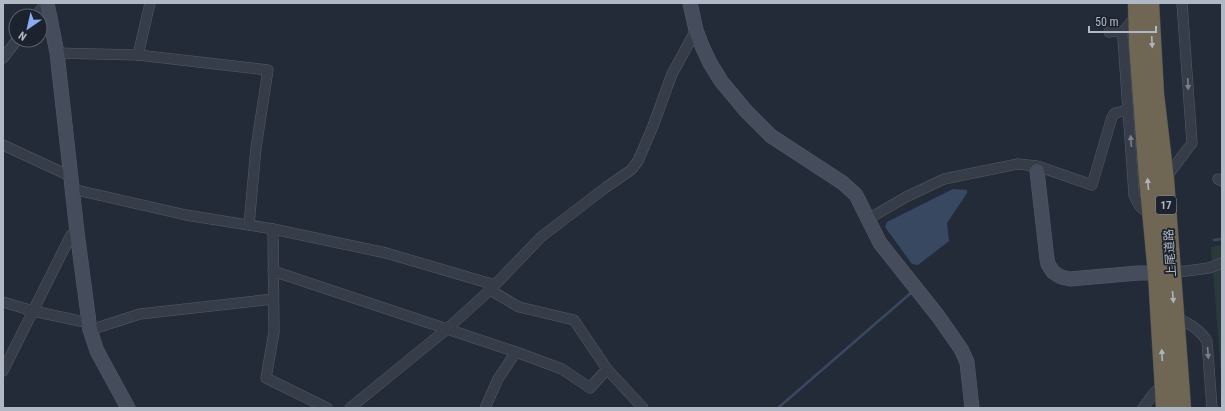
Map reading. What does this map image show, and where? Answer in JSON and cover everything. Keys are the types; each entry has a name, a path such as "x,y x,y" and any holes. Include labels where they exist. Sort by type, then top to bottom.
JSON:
{"highway":[{"name":"上尾道路","path":"1150,3 1155,94 1165,179 1163,385 1165,408"},
{"name":"上尾道路","path":"1137,9 1151,213 1175,318 1182,408"}],"street":[{"path":"47,3 57,53 89,326 97,351 128,408"},
{"path":"138,55 150,3"},
{"path":"1165,179 1192,143 1182,3"},
{"path":"692,4 696,30 702,46 721,81 746,112 771,136 843,183 856,195 880,243 938,316 961,349 967,362 970,406"},
{"path":"1137,9 1122,33 1134,195 1137,203 1143,210 1151,213"},
{"path":"350,408 447,330 493,287 541,237 631,170 638,161 653,126 672,74 696,30"},
{"path":"1109,32 1116,31 1122,33"},
{"path":"3,58 11,48"},
{"path":"57,53 138,55 268,70 256,148 249,224"},
{"path":"868,219 906,197 944,179 1018,164 1037,166 1092,185 1112,117 1115,113 1128,110"},
{"path":"3,145 71,182 186,215 273,228 386,253 493,287 519,307 574,320 607,368 643,408"},
{"path":"1037,170 1045,253 1048,264 1060,277 1070,279 1138,273 1164,273 1209,268 1222,263"},
{"path":"273,228 274,332 266,378 327,408"},
{"path":"3,371 71,235 77,232"},
{"path":"273,271 516,352 562,369 590,388 607,368"},
{"path":"3,302 89,326 140,314 273,299"},
{"path":"1175,318 1185,320 1205,337 1207,341 1212,408"},
{"path":"485,408 498,379 516,352"},
{"path":"1143,408 1154,393 1163,385"}],"shaded area":[{"path":"1222,245 1222,387 1211,247"}],"water":[{"path":"953,189 967,190 967,193 947,223 949,241 918,265 912,264 885,227 887,222"}],"waterway":[{"path":"1214,240 1222,239"},
{"path":"778,408 912,292"}]}
